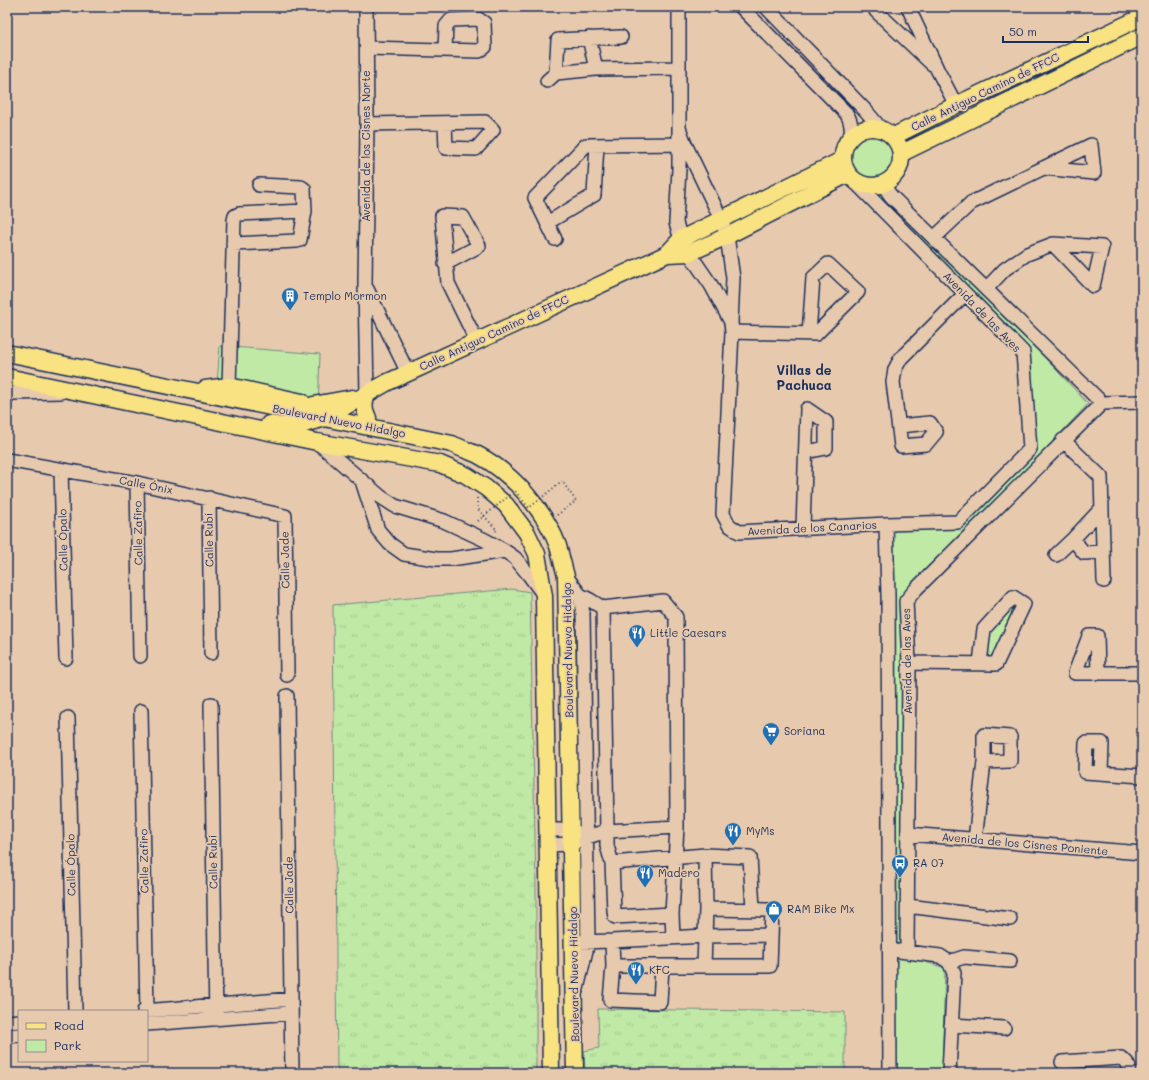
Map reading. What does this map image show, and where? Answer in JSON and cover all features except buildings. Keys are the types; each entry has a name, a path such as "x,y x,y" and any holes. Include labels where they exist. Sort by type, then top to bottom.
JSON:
{"main road":[{"name":"Calle Antiguo Camino de FFCC","path":"887,132 956,105 1140,18"},
{"name":"Calle Antiguo Camino de FFCC","path":"902,153 1141,40"},
{"path":"872,127 887,132 899,144 902,153 900,167 892,179 880,186 871,187 862,185 848,172 844,146 852,135 863,128 872,127"},
{"name":"Calle Antiguo Camino de FFCC","path":"685,246 721,219 848,172"},
{"name":"Calle Antiguo Camino de FFCC","path":"325,418 408,373 667,254 685,246 727,236 848,172"},
{"name":"Boulevard Nuevo Hidalgo","path":"7,353 452,444 478,455 503,472 525,492 547,523 558,546 566,576 572,837 581,942 574,1003 575,1073"},
{"name":"Boulevard Nuevo Hidalgo","path":"7,377 317,442 440,464 466,475 486,488 506,505 527,533 537,554 544,596 551,1073"},
{"path":"190,391 229,386 339,410 398,425 416,436"},
{"path":"313,405 367,395"},
{"path":"367,395 364,402 364,410 368,418"},
{"path":"210,419 242,419 282,426 304,424 325,418"}],"street":[{"name":"Avenida de los Cisnes Norte","path":"366,7 367,124 365,286 367,395"},
{"name":"Avenida de los Canarios","path":"679,7 679,128 682,144 676,223 685,246 711,285 732,327"},
{"path":"741,7 846,113 850,118 852,135"},
{"path":"880,7 876,11 937,69"},
{"path":"908,7 937,69 956,105"},
{"path":"772,9 887,132"},
{"path":"1140,18 1141,40"},
{"path":"621,37 558,40 552,77 596,70 679,68"},
{"path":"589,38 596,70"},
{"path":"367,48 445,50"},
{"path":"367,124 445,124"},
{"path":"555,239 535,198 586,145 682,144"},
{"name":"Avenida de los Canarios","path":"682,144 693,162 721,219 727,236 733,278 723,514 729,526 739,532 886,524 958,522"},
{"path":"547,223 594,195 597,145"},
{"path":"679,169 686,163 693,162"},
{"path":"934,238 971,203 1043,168"},
{"name":"Avenida de las Aves","path":"848,172 1023,352 1030,449"},
{"name":"Avenida de las Aves","path":"887,182 887,191 891,196 1102,402 916,589 906,602 909,663 907,952"},
{"path":"233,244 300,240 304,211 304,192 301,187 259,185"},
{"path":"229,386 235,216 239,214 304,211"},
{"path":"986,289 1005,269 1027,254 1053,244"},
{"path":"445,264 448,283 477,342"},
{"path":"732,327 809,334 816,334 858,292 828,264 813,278 809,334"},
{"path":"711,285 718,286 726,284 733,278"},
{"name":"Avenida de los Cisnes Norte","path":"365,286 408,373"},
{"path":"899,426 893,382 895,369 901,358 965,294"},
{"path":"366,332 384,324"},
{"path":"1023,352 1035,338"},
{"path":"7,396 14,394 79,392"},
{"path":"1102,402 1142,402"},
{"path":"803,528 807,409 826,422 826,448 806,452"},
{"path":"1063,440 1101,477 1104,581"},
{"path":"317,442 381,497 395,506 444,521 505,551 515,558 530,575 544,596"},
{"path":"967,538 958,522 1030,449 1042,461"},
{"name":"Calle Ónix","path":"7,460 137,483 285,516"},
{"name":"Calle Ópalo","path":"61,470 66,658"},
{"path":"361,479 378,530 390,544 404,554 436,559 451,559 505,551"},
{"name":"Calle Zafiro","path":"137,483 140,656"},
{"name":"Calle Rubí","path":"209,498 211,653"},
{"path":"1056,555 1101,509"},
{"name":"Calle Jade","path":"285,516 287,675"},
{"name":"Avenida de las Aves","path":"886,524 888,595 890,1073"},
{"path":"1073,539 1084,553 1103,552"},
{"path":"566,576 580,595 603,608 663,601 676,617 677,827 672,914 673,938"},
{"path":"580,595 583,614 587,837 581,942 705,936 771,935"},
{"path":"888,595 906,602"},
{"path":"909,663 996,664 1024,604 1013,597 984,629 980,663"},
{"path":"603,608 607,846 612,863 615,917 672,914"},
{"path":"1098,672 1142,672"},
{"name":"Calle Jade","path":"287,696 292,1073"},
{"name":"Calle Rubí","path":"211,704 216,1019"},
{"name":"Calle Zafiro","path":"141,711 146,1010"},
{"name":"Calle Ópalo","path":"68,718 75,1010"},
{"path":"975,840 984,762"},
{"path":"1101,773 1142,776"},
{"path":"548,838 587,837 607,832 677,827"},
{"name":"Avenida de los Cisnes Poniente","path":"908,834 1142,853"},
{"path":"612,863 705,855 750,857 753,910"},
{"path":"704,966 706,909 705,855"},
{"path":"908,906 1010,919"},
{"path":"613,966 770,966 772,910 706,909"},
{"path":"612,941 613,966 610,1000 660,1002 662,966"},
{"path":"889,950 940,956 949,962 954,973 949,1073"},
{"path":"949,962 964,957 1010,961"},
{"path":"148,1011 291,999"},
{"path":"148,1024 291,1013"},
{"path":"7,1022 18,1021"},
{"path":"951,1025 1004,1028"},
{"path":"7,1036 18,1035"},
{"path":"1062,1062 1121,1058 1128,1062 1130,1073"}],"path":[{"path":"482,526 478,521 515,491 529,508 562,481 576,501 547,523"},
{"path":"478,509 497,530 494,533"}],"green space":[{"path":"869,132 883,133 896,145 899,156 894,175 877,185 1033,345 1088,404 905,598 906,956 945,968 942,1073 896,1073 890,528 958,525 1027,455 1026,351 850,173 847,163 849,151 854,140"},
{"path":"220,346 320,354 318,410 216,396"},
{"path":"512,589 530,592 536,887 536,1073 337,1073 333,605"},
{"path":"1007,606 1014,611 993,660 985,659 988,630"},
{"path":"598,1009 845,1012 845,1073 585,1073 584,1051 599,1048"}],"place":[{"name":"Templo Mormon","path":"290,311"},
{"name":"Little Caesars","path":"637,648"},
{"name":"Soriana","path":"771,746"},
{"name":"MyMs","path":"733,846"},
{"name":"RA 07","path":"900,878"},
{"name":"Madero","path":"645,888"},
{"name":"RAM Bike Mx","path":"774,924"},
{"name":"KFC","path":"636,985"}],"district":[{"name":"Villas de Pachuca","path":"804,378"}]}
